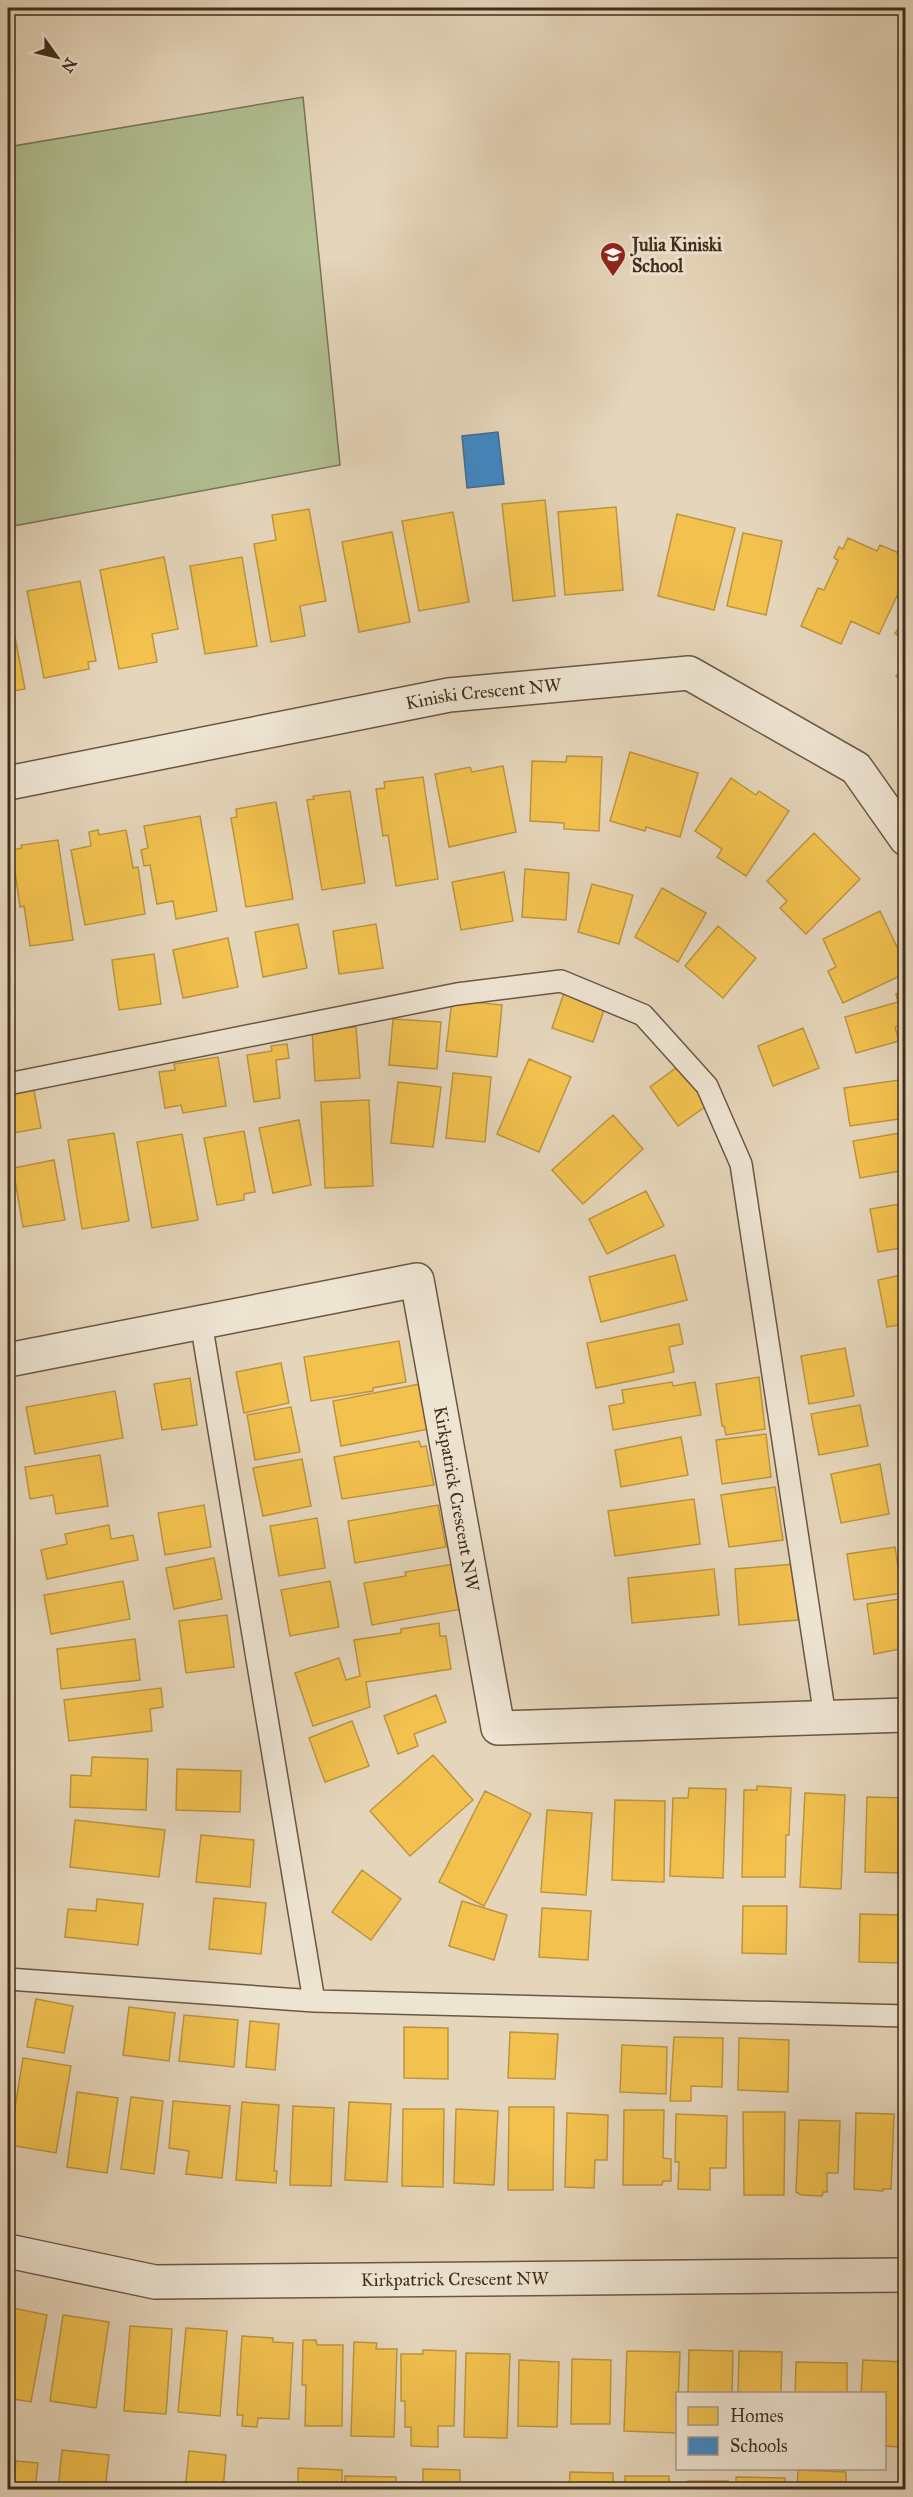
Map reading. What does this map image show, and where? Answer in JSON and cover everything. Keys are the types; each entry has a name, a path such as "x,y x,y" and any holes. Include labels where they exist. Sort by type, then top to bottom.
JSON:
{"street":[{"name":"Kiniski Crescent NW","path":"8,783 449,695 689,673 856,768 906,839"},
{"name":"Kirkpatrick Crescent NW","path":"8,1360 417,1280 498,1728 906,1715"},
{"name":"Kirkpatrick Crescent NW","path":"8,2251 155,2282 906,2275"}],"lane":[{"path":"8,1084 458,994 561,981 643,1015 707,1086 741,1164 825,1718"},
{"path":"201,1322 314,2001"},
{"path":"8,1979 314,2001 906,2016"}],"green space":[{"path":"303,97 340,465 8,527 8,147"}],"building: Homes":[{"path":"545,500 555,596 513,601 502,504"},
{"path":"616,507 623,590 565,595 558,512"},
{"path":"309,509 326,601 300,606 305,636 271,642 254,544 276,540 272,515"},
{"path":"453,512 469,602 419,611 402,521"},
{"path":"677,514 735,528 714,610 658,596"},
{"path":"392,532 410,622 359,632 342,542"},
{"path":"743,533 782,541 766,615 727,606"},
{"path":"848,538 877,551 880,545 906,556 906,577 879,634 851,621 841,644 801,626 818,588 824,590 838,560 834,558 839,547 843,549"},
{"path":"164,557 178,629 152,634 157,662 119,669 100,570"},
{"path":"242,557 257,646 205,654 190,566"},
{"path":"80,581 96,661 88,662 89,669 44,678 27,591"},
{"path":"8,601 25,689 8,692"},
{"path":"906,621 906,643 895,633"},
{"path":"906,665 906,685 896,676"},
{"path":"630,752 698,773 680,837 646,827 645,831 610,821"},
{"path":"567,756 602,757 599,831 564,829 564,823 530,821 532,761 566,762"},
{"path":"503,766 516,832 449,847 435,774 470,767 472,772"},
{"path":"423,777 438,879 396,886 388,835 383,836 376,789 385,788 384,782"},
{"path":"731,778 756,795 759,791 789,811 746,876 717,857 722,849 695,831"},
{"path":"350,791 365,883 322,890 307,800 314,799 313,796"},
{"path":"276,802 293,899 246,907 231,818 237,817 236,809"},
{"path":"200,816 217,911 176,919 173,901 157,904 150,865 144,866 141,850 148,848 144,826"},
{"path":"98,830 99,835 126,830 133,868 138,867 145,914 85,925 71,850 91,846 89,832"},
{"path":"814,833 860,879 806,934 780,908 787,901 767,881"},
{"path":"58,840 73,940 30,946 24,906 20,907 12,850 22,848 21,845"},
{"path":"525,869 569,873 566,920 522,917"},
{"path":"504,872 513,921 461,930 452,882"},
{"path":"592,884 633,895 619,944 578,932"},
{"path":"662,888 706,913 678,962 635,937"},
{"path":"880,911 906,966 906,973 843,1003 828,971 836,967 823,939"},
{"path":"298,924 307,968 263,977 255,932"},
{"path":"376,924 383,968 339,974 333,931"},
{"path":"718,926 756,958 723,998 685,966"},
{"path":"228,938 238,987 183,998 173,950"},
{"path":"154,954 161,1004 119,1010 112,960"},
{"path":"906,991 906,1024 895,1027 899,1041 856,1053 845,1017 898,1002 896,994"},
{"path":"564,993 605,1007 593,1042 552,1028"},
{"path":"452,1000 502,1005 497,1057 446,1051"},
{"path":"393,1019 441,1022 437,1069 389,1065"},
{"path":"356,1027 360,1078 315,1081 312,1030"},
{"path":"803,1028 819,1068 773,1086 758,1046"},
{"path":"287,1044 289,1058 276,1060 280,1098 254,1102 247,1055 272,1051 271,1046"},
{"path":"218,1057 226,1106 183,1113 181,1105 165,1108 159,1072 175,1070 174,1064"},
{"path":"529,1059 571,1077 539,1152 497,1134"},
{"path":"680,1065 709,1104 678,1126 650,1087"},
{"path":"453,1073 491,1077 485,1142 446,1138"},
{"path":"906,1079 906,1118 850,1126 844,1088"},
{"path":"398,1082 441,1087 433,1147 391,1143"},
{"path":"33,1085 41,1128 8,1134 8,1089"},
{"path":"369,1100 373,1186 325,1188 321,1102"},
{"path":"613,1115 643,1149 583,1204 552,1170"},
{"path":"299,1120 311,1185 273,1193 259,1128"},
{"path":"244,1131 255,1192 244,1194 244,1200 217,1205 204,1138"},
{"path":"906,1132 906,1170 860,1178 853,1141"},
{"path":"114,1133 129,1221 82,1229 68,1140"},
{"path":"182,1134 198,1220 152,1228 137,1142"},
{"path":"54,1160 65,1220 23,1227 13,1168"},
{"path":"646,1191 664,1226 607,1254 589,1219"},
{"path":"906,1203 906,1247 878,1252 870,1209"},
{"path":"675,1255 687,1300 601,1322 589,1277"},
{"path":"906,1274 906,1324 887,1327 878,1280"},
{"path":"679,1324 683,1344 669,1347 674,1372 596,1388 587,1343"},
{"path":"399,1341 406,1382 373,1388 373,1391 311,1401 304,1357"},
{"path":"845,1348 854,1396 809,1404 801,1356"},
{"path":"906,1349 906,1371 901,1350"},
{"path":"281,1363 289,1403 244,1413 236,1372"},
{"path":"759,1377 765,1429 726,1435 724,1426 722,1426 716,1384"},
{"path":"190,1378 197,1425 162,1430 154,1384"},
{"path":"672,1382 673,1386 695,1382 701,1415 613,1430 609,1406 624,1403 622,1390"},
{"path":"420,1384 429,1429 341,1446 333,1401"},
{"path":"115,1391 123,1438 35,1454 26,1407"},
{"path":"860,1405 868,1446 819,1455 811,1414"},
{"path":"291,1407 300,1452 255,1460 247,1415"},
{"path":"766,1434 771,1477 722,1484 716,1440"},
{"path":"681,1437 688,1475 621,1487 615,1450"},
{"path":"419,1441 421,1447 426,1446 434,1485 342,1499 334,1457"},
{"path":"100,1455 108,1506 56,1514 53,1495 30,1499 25,1467"},
{"path":"302,1459 311,1506 263,1516 253,1468"},
{"path":"880,1464 889,1514 841,1523 831,1474"},
{"path":"775,1487 783,1540 729,1547 721,1495"},
{"path":"694,1499 700,1544 615,1556 608,1511"},
{"path":"204,1505 211,1547 165,1555 158,1513"},
{"path":"438,1505 446,1547 355,1563 348,1521"},
{"path":"317,1518 325,1568 279,1576 270,1526"},
{"path":"109,1525 111,1539 133,1535 138,1560 47,1579 41,1550 67,1544 65,1534"},
{"path":"895,1547 902,1593 854,1600 847,1554"},
{"path":"214,1558 222,1599 174,1609 166,1568"},
{"path":"454,1564 462,1609 372,1625 364,1583 406,1576 405,1572"},
{"path":"794,1564 798,1620 739,1625 735,1569"},
{"path":"714,1569 719,1615 632,1623 628,1578"},
{"path":"123,1581 130,1619 51,1634 44,1595"},
{"path":"330,1581 339,1627 290,1636 281,1590"},
{"path":"906,1598 906,1648 874,1654 867,1604"},
{"path":"227,1615 234,1667 186,1673 179,1621"},
{"path":"439,1623 440,1636 446,1636 451,1669 366,1682 370,1707 313,1726 295,1673 339,1658 346,1680 360,1676 354,1640 401,1633 401,1629"},
{"path":"135,1639 140,1680 61,1689 57,1649"},
{"path":"161,1688 163,1707 150,1709 152,1731 69,1741 64,1700"},
{"path":"436,1695 446,1722 414,1734 418,1746 398,1754 384,1716"},
{"path":"352,1721 369,1766 325,1782 309,1738"},
{"path":"433,1755 473,1800 410,1856 370,1811"},
{"path":"92,1757 148,1759 146,1810 70,1807 71,1775 91,1776"},
{"path":"177,1769 241,1771 240,1812 176,1810"},
{"path":"757,1786 791,1788 789,1835 786,1835 785,1877 742,1877 744,1790 757,1790"},
{"path":"689,1788 726,1789 723,1878 670,1876 673,1798 688,1798"},
{"path":"485,1791 531,1814 484,1906 439,1882"},
{"path":"805,1793 845,1795 841,1889 800,1887"},
{"path":"867,1797 906,1798 904,1873 865,1872"},
{"path":"615,1800 665,1801 664,1882 612,1880"},
{"path":"547,1810 592,1813 586,1895 541,1892"},
{"path":"75,1820 165,1830 159,1877 70,1867"},
{"path":"201,1835 254,1840 250,1887 196,1882"},
{"path":"362,1870 401,1899 371,1940 332,1912"},
{"path":"214,1898 266,1903 261,1954 209,1949"},
{"path":"97,1899 143,1904 138,1945 65,1937 68,1909 96,1911"},
{"path":"462,1901 507,1915 494,1960 449,1946"},
{"path":"743,1906 787,1906 786,1954 742,1953"},
{"path":"542,1908 591,1911 588,1960 539,1957"},
{"path":"860,1914 904,1915 903,1963 859,1962"},
{"path":"36,1999 73,2006 64,2053 27,2047"},
{"path":"129,2007 175,2013 169,2061 123,2055"},
{"path":"184,2015 238,2020 234,2067 179,2061"},
{"path":"250,2021 279,2024 275,2070 246,2067"},
{"path":"404,2027 448,2028 448,2079 404,2078"},
{"path":"510,2032 558,2034 555,2079 508,2078"},
{"path":"674,2037 723,2038 722,2087 691,2086 691,2101 670,2101"},
{"path":"739,2038 789,2040 788,2092 738,2090"},
{"path":"622,2045 667,2047 666,2094 620,2092"},
{"path":"904,2054 906,2054 906,2077 903,2077"},
{"path":"23,2058 71,2066 56,2153 9,2145"},
{"path":"77,2092 118,2098 107,2173 67,2167"},
{"path":"131,2097 163,2101 154,2174 121,2169"},
{"path":"173,2101 230,2106 222,2178 186,2174 189,2151 169,2148"},
{"path":"242,2102 279,2105 274,2171 277,2171 276,2183 236,2180"},
{"path":"349,2102 391,2104 387,2182 345,2180"},
{"path":"293,2106 334,2108 331,2186 290,2185"},
{"path":"509,2107 554,2107 553,2190 508,2190"},
{"path":"403,2109 444,2109 443,2187 402,2186"},
{"path":"456,2109 498,2111 494,2185 454,2183"},
{"path":"624,2110 664,2110 663,2158 671,2159 671,2181 663,2181 662,2185 623,2185"},
{"path":"743,2112 785,2112 784,2195 744,2195"},
{"path":"567,2113 608,2115 607,2160 595,2160 594,2188 565,2187"},
{"path":"856,2113 894,2114 891,2189 883,2189 883,2191 854,2189"},
{"path":"676,2114 727,2116 726,2168 710,2168 710,2190 678,2189 679,2162 675,2162"},
{"path":"799,2120 840,2121 838,2173 827,2173 827,2192 823,2192 822,2196 801,2195 796,2192"},
{"path":"8,2307 47,2315 31,2402 8,2398"},
{"path":"63,2315 109,2322 96,2408 50,2401"},
{"path":"130,2326 172,2329 166,2414 124,2411"},
{"path":"186,2328 227,2331 220,2416 178,2412"},
{"path":"242,2336 273,2338 273,2342 293,2343 289,2419 258,2418 257,2427 242,2426 243,2415 237,2415"},
{"path":"303,2340 316,2340 317,2345 343,2345 342,2426 305,2426 306,2385 302,2385"},
{"path":"354,2342 377,2343 376,2349 397,2349 394,2437 351,2436"},
{"path":"423,2350 456,2351 454,2426 438,2426 438,2447 411,2446 411,2427 405,2427 405,2401 401,2401 401,2354 423,2354"},
{"path":"689,2350 733,2351 732,2392 688,2392"},
{"path":"627,2351 680,2352 679,2392 676,2392 676,2433 624,2431"},
{"path":"739,2351 782,2352 781,2392 738,2392"},
{"path":"466,2353 510,2354 507,2438 464,2437"},
{"path":"572,2359 611,2360 610,2424 571,2424"},
{"path":"519,2360 559,2362 557,2427 518,2426"},
{"path":"863,2360 904,2362 900,2447 886,2446 886,2392 861,2392"},
{"path":"796,2362 847,2363 847,2392 795,2392"},
{"path":"62,2450 109,2455 105,2490 58,2490"},
{"path":"189,2451 226,2455 223,2490 185,2490"},
{"path":"16,2461 38,2463 35,2490 13,2490"},
{"path":"298,2468 342,2470 342,2490 298,2490"},
{"path":"423,2469 460,2470 460,2490 423,2490"},
{"path":"798,2470 846,2472 846,2490 797,2490"},
{"path":"570,2472 613,2473 613,2490 569,2490"},
{"path":"345,2476 396,2477 396,2490 345,2490"},
{"path":"625,2476 669,2476 669,2490 625,2490"},
{"path":"736,2477 785,2478 785,2490 736,2490"},
{"path":"688,2481 728,2481 728,2490 687,2490"}],"building: Schools":[{"path":"498,432 504,484 467,488 462,436"}],"place":[{"name":"Julia Kiniski School","path":"613,278"}]}
